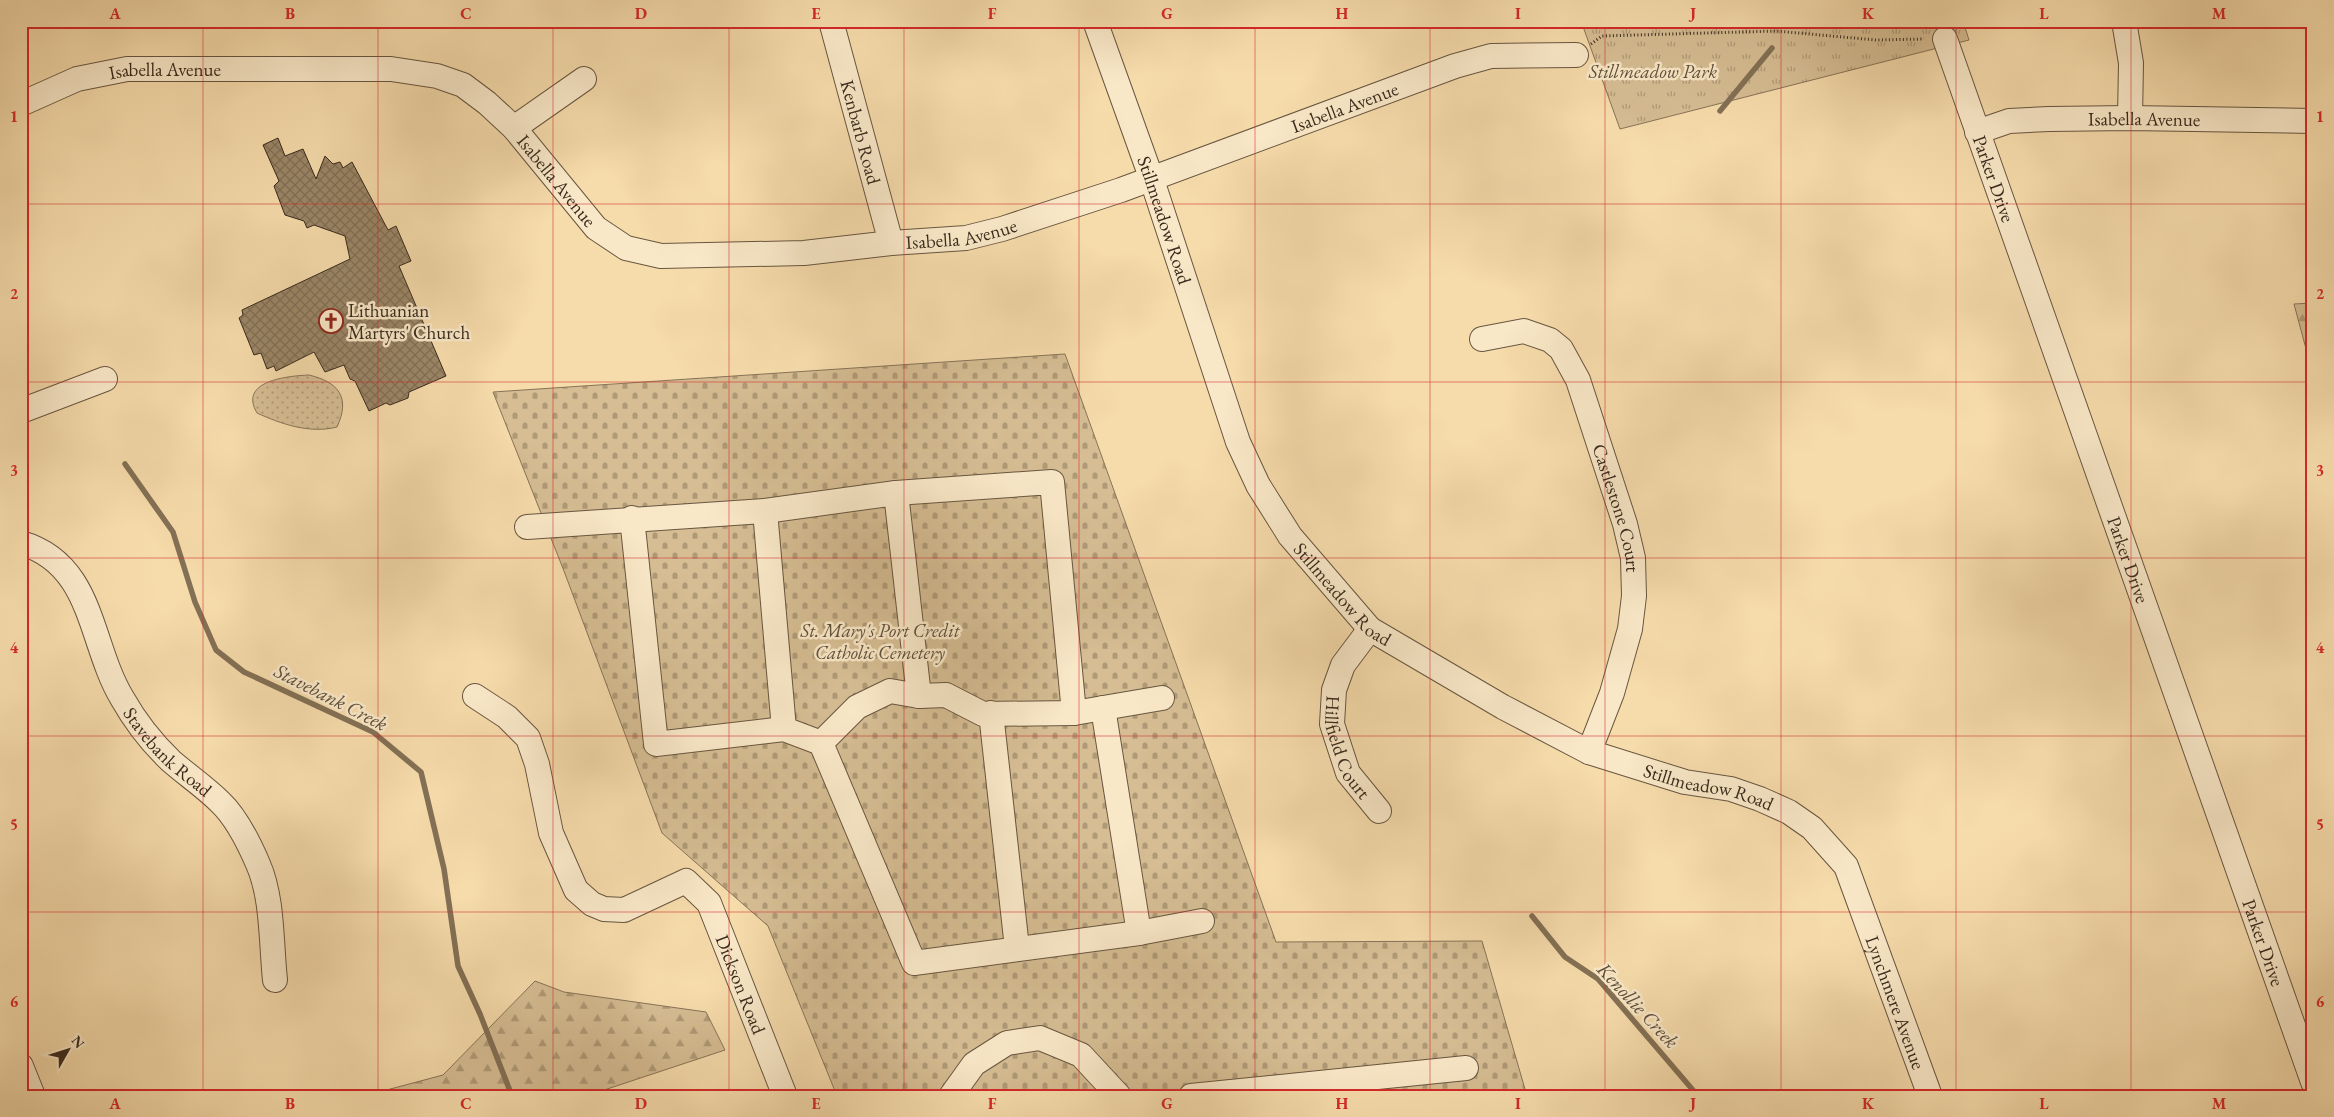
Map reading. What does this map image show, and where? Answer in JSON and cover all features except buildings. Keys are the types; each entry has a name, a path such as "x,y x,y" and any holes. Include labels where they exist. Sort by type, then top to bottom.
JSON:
{"street":[{"name":"Kenbarb Road","path":"831,21 890,243"},
{"name":"Stillmeadow Road","path":"1095,21 1151,177 1238,442 1258,486 1290,536 1311,563 1370,629 1503,706 1589,752 1685,782 1731,789 1789,812 1812,828 1846,866 1862,910"},
{"path":"2124,21 2130,63 2130,118"},
{"name":"Parker Drive","path":"1945,39 2313,1082"},
{"name":"Isabella Avenue","path":"21,104 77,79 127,69 391,69 437,76 463,85 487,103 514,128 596,228 626,248 661,256 804,253 890,243 966,238 1121,190 1151,177 1455,66 1491,56 1576,55"},
{"path":"514,128 584,80"},
{"name":"Isabella Avenue","path":"1977,132 2009,121 2130,118 2313,121"},
{"name":"Castlestone Court","path":"1482,339 1524,331 1550,340 1561,350 1578,380 1625,524 1633,558 1634,596 1630,628 1612,693 1589,752"},
{"path":"21,411 105,379"},
{"path":"527,527 632,518 765,511 896,494 1052,482 1074,713"},
{"path":"896,494 919,696"},
{"path":"765,511 784,728"},
{"path":"632,518 656,744 784,728 821,744 914,963 1017,948 1138,934 1202,921"},
{"name":"Stavebank Road","path":"21,543 38,548 68,574 81,591 107,670 134,719 170,760 222,803 247,841 259,865 265,887 275,980"},
{"name":"Hillfield Court","path":"1370,629 1343,665 1334,690 1332,724 1348,773 1378,811"},
{"path":"821,744 857,707 890,691 919,696 946,695 983,714 1074,713 1162,698"},
{"name":"Dickson Road","path":"475,696 507,717 528,738 537,764 550,833 576,890 586,900 604,909 624,910 686,881 709,903 785,1096"},
{"path":"1103,708 1138,934"},
{"path":"991,713 1017,948"},
{"name":"Lynchmere Avenue","path":"1862,910 1930,1096"},
{"path":"952,1096 974,1064 1007,1043 1040,1038 1081,1055 1119,1096"},
{"path":"21,1066 33,1096"},
{"path":"1190,1096 1466,1068"}],"path":[{"path":"1576,55 1602,36 1776,31 1876,40 1945,39"}],"green space":[{"name":"Stillmeadow Park","path":"1581,21 1963,21 1969,40 1620,129"},
{"path":"2313,303 2313,375 2294,304"},
{"name":"St. Mary's Port Credit Catholic Cemetery","path":"1065,354 1276,942 1482,941 1527,1096 837,1096 768,926 662,833 564,571 493,392"},
{"path":"309,375 328,382 339,392 343,407 337,427 306,429 276,421 257,413 253,402 254,394 259,387 278,379"},
{"path":"535,981 564,992 706,1012 725,1050 586,1096 364,1096 443,1075"}],"waterway":[{"name":"Kenollie Creek","path":"1720,111 1772,48"},
{"name":"Stavebank Creek","path":"125,464 173,532 195,602 216,650 244,672 373,732 421,772 444,869 458,966 480,1014 512,1096"},
{"name":"Kenollie Creek","path":"1532,916 1565,957 1598,979 1698,1096"}],"place":[{"name":"Lithuanian Martyrs' Church","path":"331,321"}]}
